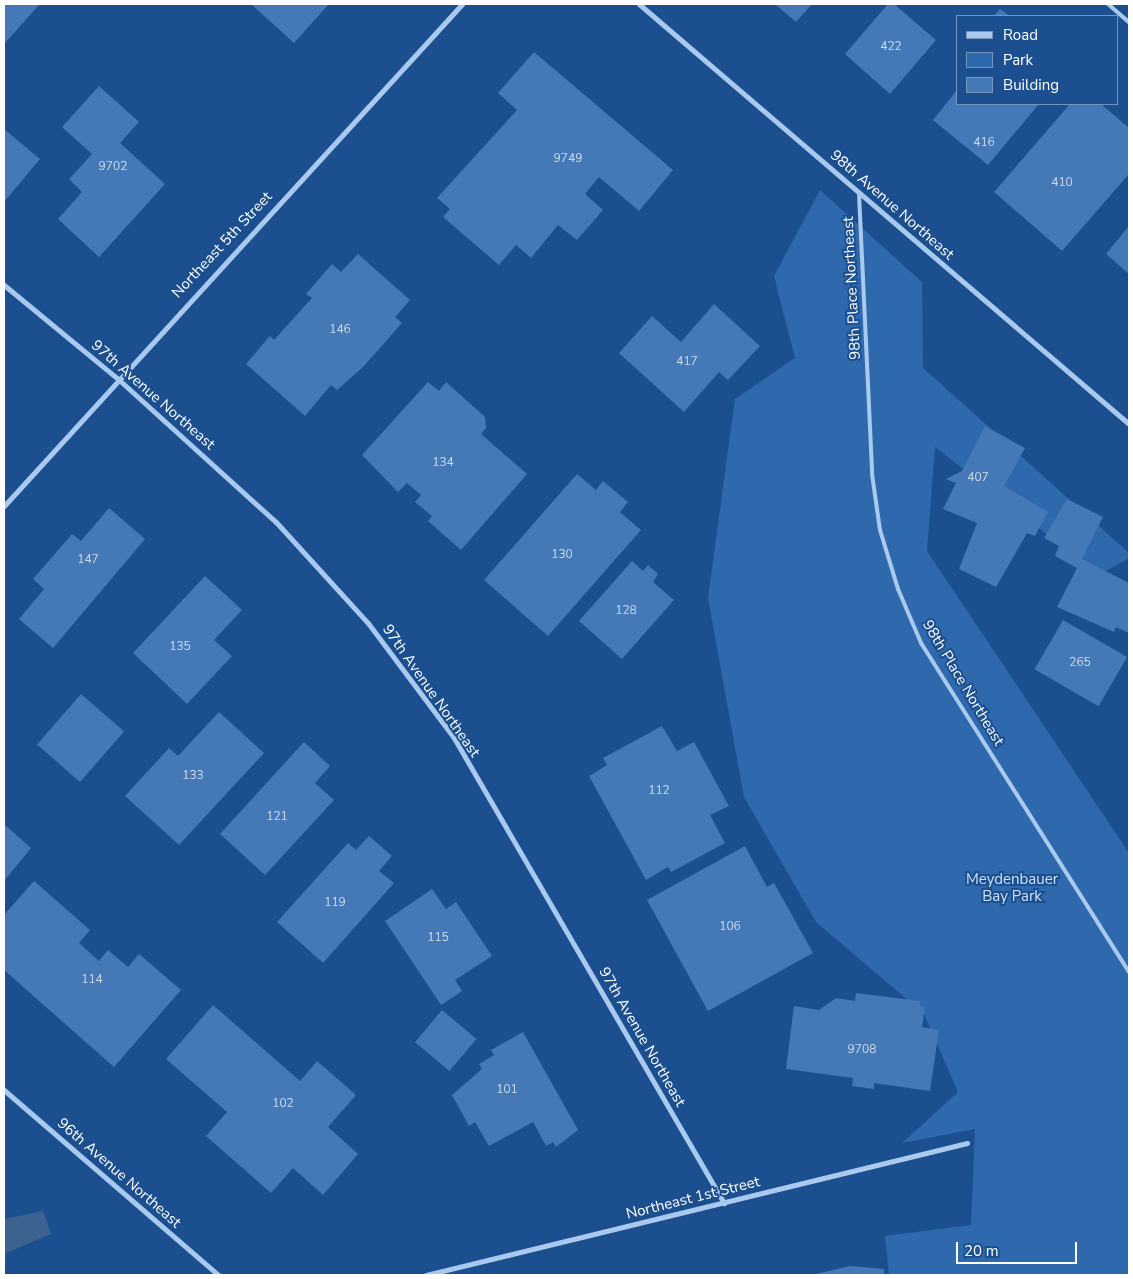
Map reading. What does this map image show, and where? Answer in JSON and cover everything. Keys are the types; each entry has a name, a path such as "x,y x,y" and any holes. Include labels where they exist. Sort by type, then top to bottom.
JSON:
{"street":[{"name":"Northeast 5th Street","path":"4,506 117,378 462,4"},
{"name":"98th Avenue Northeast","path":"640,4 1129,424"},
{"name":"97th Avenue Northeast","path":"4,285 117,378 276,522 368,623 454,738 724,1203"},
{"name":"96th Avenue Northeast","path":"4,1090 218,1275"},
{"name":"Northeast 1st Street","path":"426,1275 966,1143"}],"lane":[{"path":"1108,4 1129,22"},
{"name":"98th Place Northeast","path":"859,194 872,474 880,530 898,588 921,643 1129,972"}],"green space":[{"name":"Meydenbauer Bay Park","path":"820,190 922,282 923,368 1129,553 1129,558 1099,575 935,447 927,551 1129,853 1129,1275 889,1275 885,1236 971,1225 975,1129 902,1143 958,1092 924,1014 816,922 744,797 708,598 735,399 795,358 774,276"}],"shaded area":[{"path":"43,1211 51,1234 4,1254 4,1219"}],"building":[{"path":"4,4 40,4 4,44"},
{"path":"251,4 329,4 294,43"},
{"path":"775,4 812,4 796,22"},
{"path":"888,4 894,4 936,40 890,94 845,54"},
{"path":"1000,9 1009,15 995,15"},
{"path":"534,52 673,170 639,211 599,177 585,194 603,210 577,240 558,225 531,258 516,245 499,265 443,217 450,209 437,198 517,110 498,93"},
{"path":"99,86 139,122 120,143 165,184 99,257 58,219 82,192 69,179 92,154 62,127"},
{"path":"956,91 956,105 1038,105 988,165 933,120"},
{"path":"1069,105 1102,105 1129,128 1129,174 1062,251 994,192"},
{"path":"4,129 40,159 4,202"},
{"path":"1129,226 1129,274 1106,254"},
{"path":"358,254 410,300 395,317 402,323 363,367 337,390 331,385 305,416 246,364 270,336 274,340 312,298 306,294 332,264 341,272"},
{"path":"714,304 760,346 728,380 719,372 684,412 619,353 652,316 681,342"},
{"path":"428,382 439,391 446,382 485,417 486,428 481,434 527,474 461,550 428,521 432,516 415,502 421,495 407,483 398,492 362,455"},
{"path":"985,426 1025,448 1004,486 1048,512 1035,536 1027,533 996,587 959,569 977,523 943,509 956,483 946,479 962,471"},
{"path":"577,474 596,490 603,481 628,502 620,512 641,530 548,636 484,580"},
{"path":"1067,499 1103,517 1082,559 1129,583 1129,633 1116,627 1114,632 1057,607 1077,568 1055,556 1059,546 1044,538"},
{"path":"109,508 145,539 53,648 19,619 44,589 33,579 72,534 81,541"},
{"path":"632,561 643,571 648,565 658,574 653,582 674,600 622,659 579,621"},
{"path":"205,576 242,610 214,640 232,656 187,704 133,653"},
{"path":"1063,620 1127,657 1099,706 1034,669"},
{"path":"81,694 124,731 80,782 37,745"},
{"path":"219,712 264,753 179,845 125,796 169,748 178,756"},
{"path":"662,726 677,751 694,742 729,806 710,815 725,843 671,872 668,867 646,880 589,776 607,765 603,758"},
{"path":"304,742 330,766 315,783 334,800 265,875 220,834"},
{"path":"4,824 31,848 4,881"},
{"path":"369,836 392,856 379,871 394,883 323,963 277,922 348,843 356,850"},
{"path":"745,846 767,887 774,883 813,953 708,1011 647,900"},
{"path":"34,881 90,930 79,943 99,961 108,950 128,967 139,954 181,990 114,1067 4,970 4,915"},
{"path":"432,889 446,909 456,902 492,956 455,980 462,991 441,1005 385,921"},
{"path":"856,993 920,1001 920,1006 925,1007 922,1027 939,1030 930,1091 874,1083 874,1089 852,1086 853,1078 786,1069 794,1006 819,1010 836,998 855,1001"},
{"path":"213,1005 300,1081 317,1061 356,1095 328,1127 358,1154 323,1195 293,1168 271,1193 206,1136 227,1112 166,1059"},
{"path":"442,1010 476,1039 449,1071 415,1042"},
{"path":"523,1032 578,1130 556,1147 553,1142 546,1146 533,1122 489,1146 475,1122 469,1126 452,1095 482,1069 479,1064 494,1055 491,1050"},
{"path":"850,1266 884,1269 884,1275 812,1275"}]}
